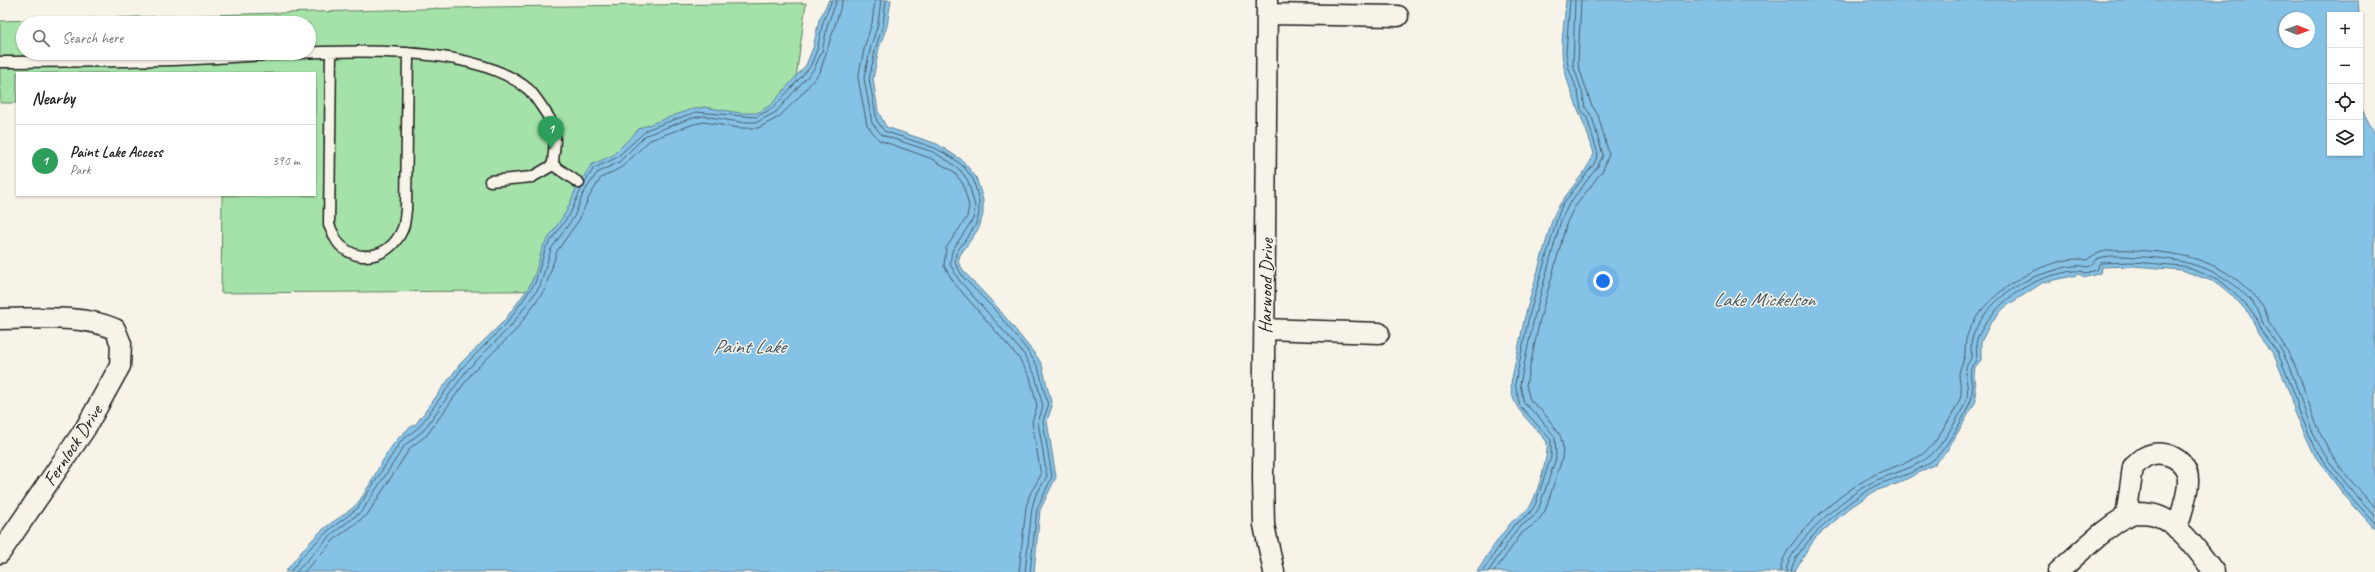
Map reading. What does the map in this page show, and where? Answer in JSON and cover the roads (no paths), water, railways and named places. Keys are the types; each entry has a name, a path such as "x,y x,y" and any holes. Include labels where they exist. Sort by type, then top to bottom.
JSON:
{"street":[{"path":"1267,7 1398,16"},
{"name":"Harwood Drive","path":"1267,7 1264,525 1274,572"},
{"name":"Fernlock Drive","path":"0,319 67,319 106,325 115,329 121,344 120,366 85,428 0,553"},
{"path":"1264,329 1379,333"},
{"path":"2126,517 2133,467 2146,456 2160,454 2174,457 2185,466 2189,481 2177,529"},
{"path":"2058,572 2106,531 2126,517 2137,513 2158,516 2177,529 2214,572"}],"lane":[{"path":"332,53 329,225 341,246 362,257 378,256 396,242 404,227 406,210 408,53"},
{"path":"316,54 408,53 450,56 496,70 529,90 554,128 553,165"},
{"path":"0,62 130,60"},
{"path":"490,181 532,177 553,165"},
{"path":"553,165 579,183"}],"water":[{"name":"Paint Lake","path":"829,0 891,0 887,26 879,48 873,79 878,111 886,127 937,144 962,160 976,177 983,200 983,214 979,228 960,255 958,262 966,274 997,307 1038,358 1042,365 1052,406 1047,421 1056,477 1040,510 1034,572 285,572 304,548 320,532 360,500 390,448 406,431 416,424 460,364 504,321 529,287 535,274 543,246 566,212 575,191 591,165 613,155 640,128 689,110 704,107 740,113 757,113 771,105 806,65 813,48 819,20"},
{"name":"Lake Mickelson","path":"1566,0 2358,0 2359,12 2327,12 2327,156 2363,156 2363,112 2375,134 2375,529 2344,495 2315,456 2294,410 2292,399 2274,355 2258,334 2251,316 2233,296 2217,283 2182,270 2134,266 2101,267 2100,273 2084,278 2081,274 2042,283 2005,307 1991,322 1981,342 1981,360 1975,367 1974,376 1976,401 1947,451 1935,464 1899,483 1875,491 1851,507 1815,538 1794,572 1477,572 1510,524 1532,503 1540,482 1546,456 1547,442 1518,408 1514,401 1511,383 1525,316 1553,217 1562,201 1585,171 1594,154 1567,78 1564,67 1562,42"}],"place":[{"name":"Paint Lake Access","path":"551,149"}]}
